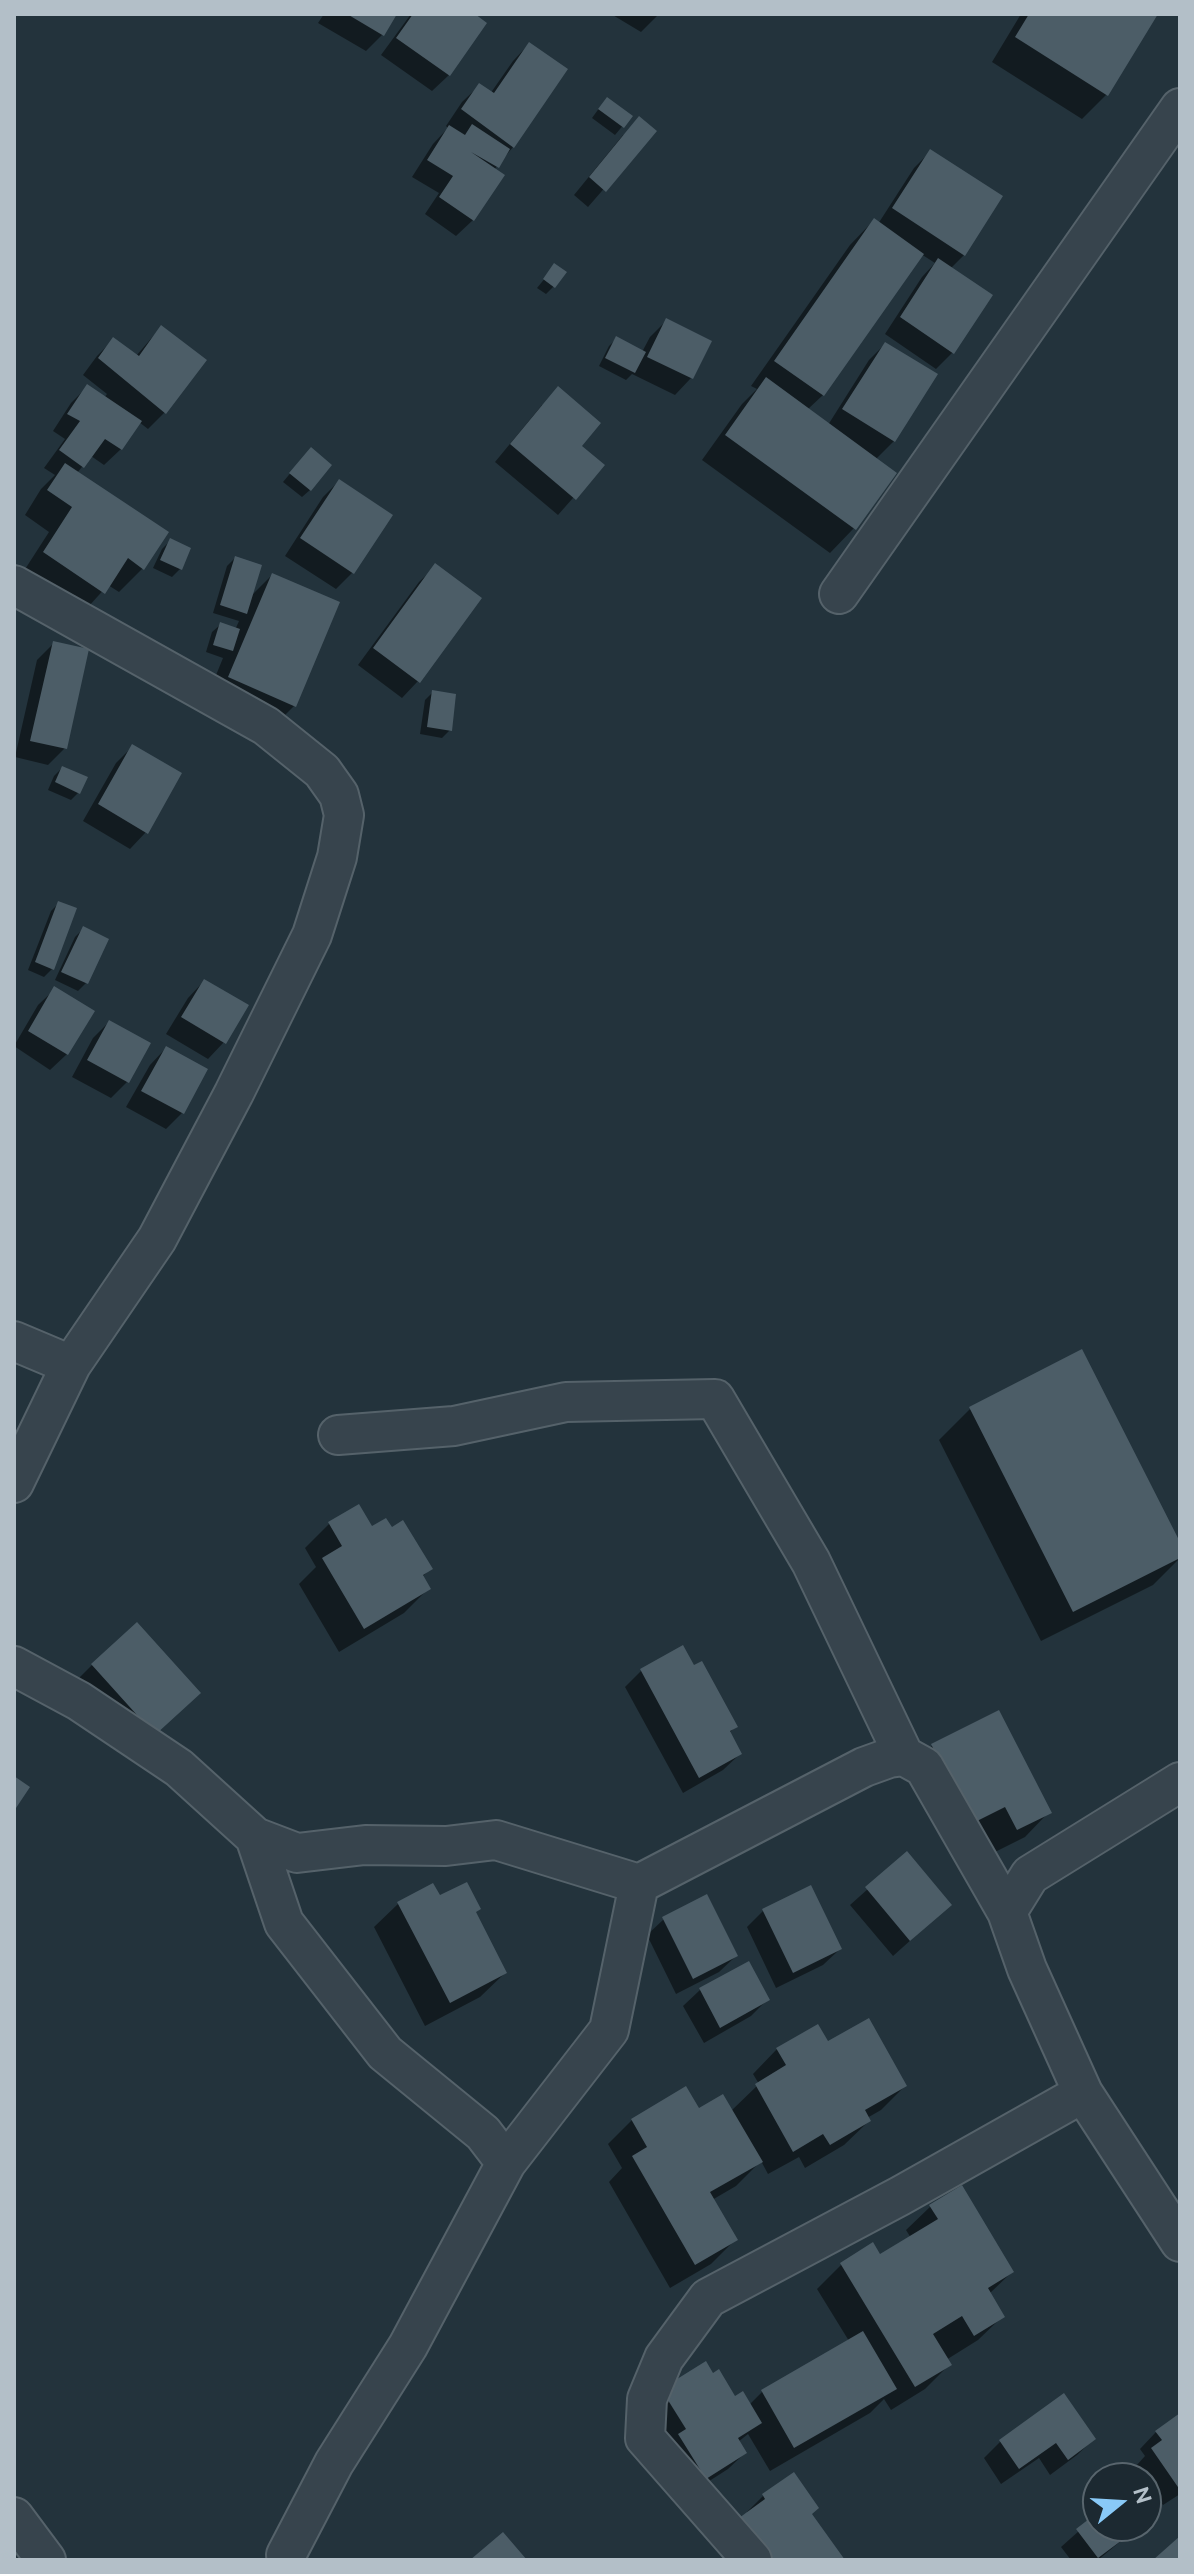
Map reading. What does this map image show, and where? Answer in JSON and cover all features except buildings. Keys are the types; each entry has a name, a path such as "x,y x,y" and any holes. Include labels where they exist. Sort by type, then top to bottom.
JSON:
{"street":[{"path":"839,594 1180,108"},
{"path":"14,585 266,726 322,771 339,795 344,815 337,857 312,935 234,1093 157,1239 71,1365 14,1483"},
{"path":"14,1341 71,1365"},
{"path":"338,1435 454,1426 566,1402 715,1399 811,1562 904,1756 924,1767 1007,1912 1027,1969 1083,2093 1177,2231"},
{"path":"14,1666 79,1701 179,1768 255,1837 297,1853 365,1845 446,1846 496,1840 639,1884 864,1767 904,1756"},
{"path":"1007,1912 1030,1875 1180,1782"},
{"path":"255,1837 284,1923 385,2053 483,2133 506,2163"},
{"path":"286,2555 334,2463 408,2346 506,2163 609,2030 639,1884"},
{"path":"752,2560 645,2438 647,2399 664,2358 708,2298 900,2196 1083,2093"},
{"path":"14,2517 46,2560"}]}
